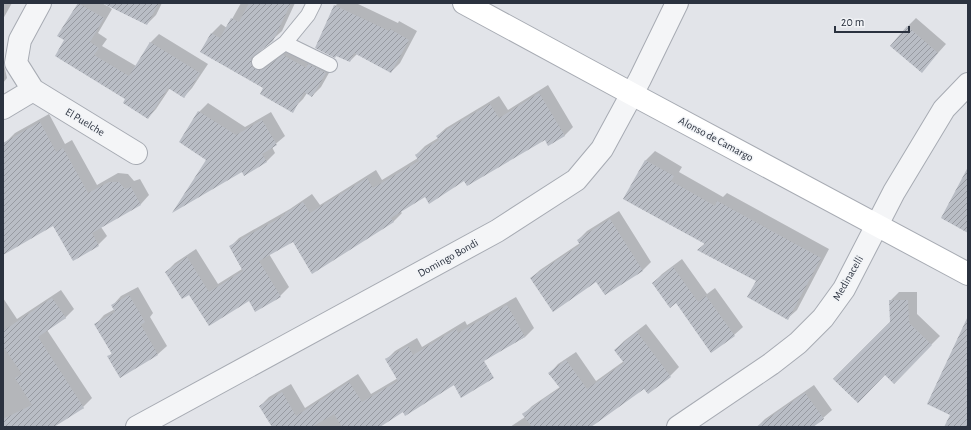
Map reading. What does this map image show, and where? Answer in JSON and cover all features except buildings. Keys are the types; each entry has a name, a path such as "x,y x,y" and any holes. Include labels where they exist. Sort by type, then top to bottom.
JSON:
{"street":[{"name":"El Puelche","path":"40,3 20,40 16,63 33,90 136,153"},
{"name":"Alonso de Camargo","path":"464,3 968,274"},
{"name":"Domingo Bondi","path":"137,427 497,231 576,180 602,149 632,94 677,3"},
{"name":"Medinacelli","path":"678,427 771,364 798,343 818,323 844,289 894,192 944,109 968,84"},
{"path":"3,108 33,90"}],"lane":[{"path":"259,62 286,43 308,15 314,3"},
{"path":"286,43 330,65"}]}
